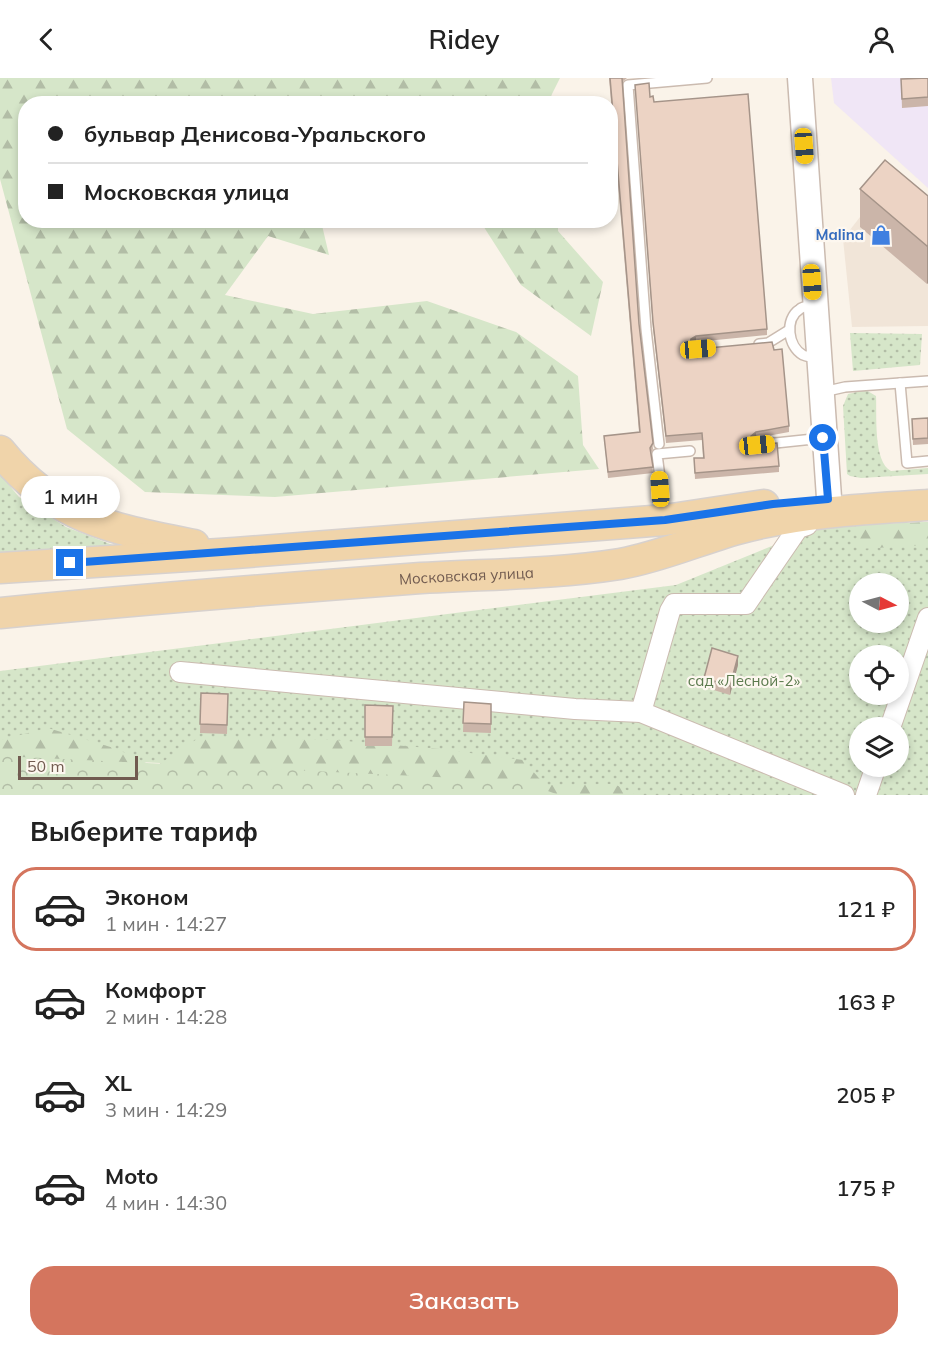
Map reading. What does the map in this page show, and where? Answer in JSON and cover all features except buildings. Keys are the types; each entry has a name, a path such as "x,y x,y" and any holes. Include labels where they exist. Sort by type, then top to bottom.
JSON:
{"main road":[{"path":"0,452 19,475 51,499 87,519 135,533 235,552"},
{"name":"Московская улица","path":"0,614 166,597 568,570 610,565 669,551 735,530 821,508 928,491"},
{"name":"Московская улица","path":"0,568 665,520 773,504 821,508 928,505"}],"street":[{"path":"641,712 674,604 746,604 798,528 807,525 821,508 823,438 821,392 800,78"},
{"path":"894,717 928,618"},
{"path":"180,672 575,709 641,712 844,795"},
{"path":"866,795 872,777"}],"lane":[{"path":"659,444 646,329 628,85 706,78"},
{"path":"814,305 799,309 792,318 789,330 792,343 801,354 818,359"},
{"path":"744,345 768,343 789,330"},
{"path":"821,392 845,387 928,381"},
{"path":"900,382 907,463 928,461"},
{"path":"757,445 823,438"},
{"path":"665,520 657,454 690,452"}],"shaded area":[{"path":"831,78 928,78 928,188 834,103"},
{"path":"894,173 928,204 928,326 852,327 843,239"}],"green space":[{"path":"0,78 560,78 551,96 18,96 18,228 323,228 329,255 268,236 225,295 313,314 427,301 516,332 578,376 583,445 599,469 275,497 145,492 67,429 0,179"},
{"path":"484,228 558,228 558,231 603,282 591,336 521,285"},
{"path":"850,333 922,334 920,365 853,371"},
{"path":"866,390 876,396 877,437 885,466 891,471 928,468 928,474 861,478 847,474 843,406 848,394"},
{"path":"0,474 19,497 66,527 118,547 0,555"},
{"name":"сад «Лесной-2»","path":"928,522 928,795 559,795 520,781 0,755 0,671 676,585 816,528"},
{"path":"928,522 928,545 858,549 857,525"},
{"path":"48,728 117,749 155,767 200,737 334,740 440,749 523,760 545,785 614,784 637,795 0,795 0,740"},
{"path":"0,756 520,781 559,795 0,795"}],"place":[{"name":"Malina","path":"881,235"}],"route":[{"path":"70,563 665,520 773,504 828,499 823,438"}]}
